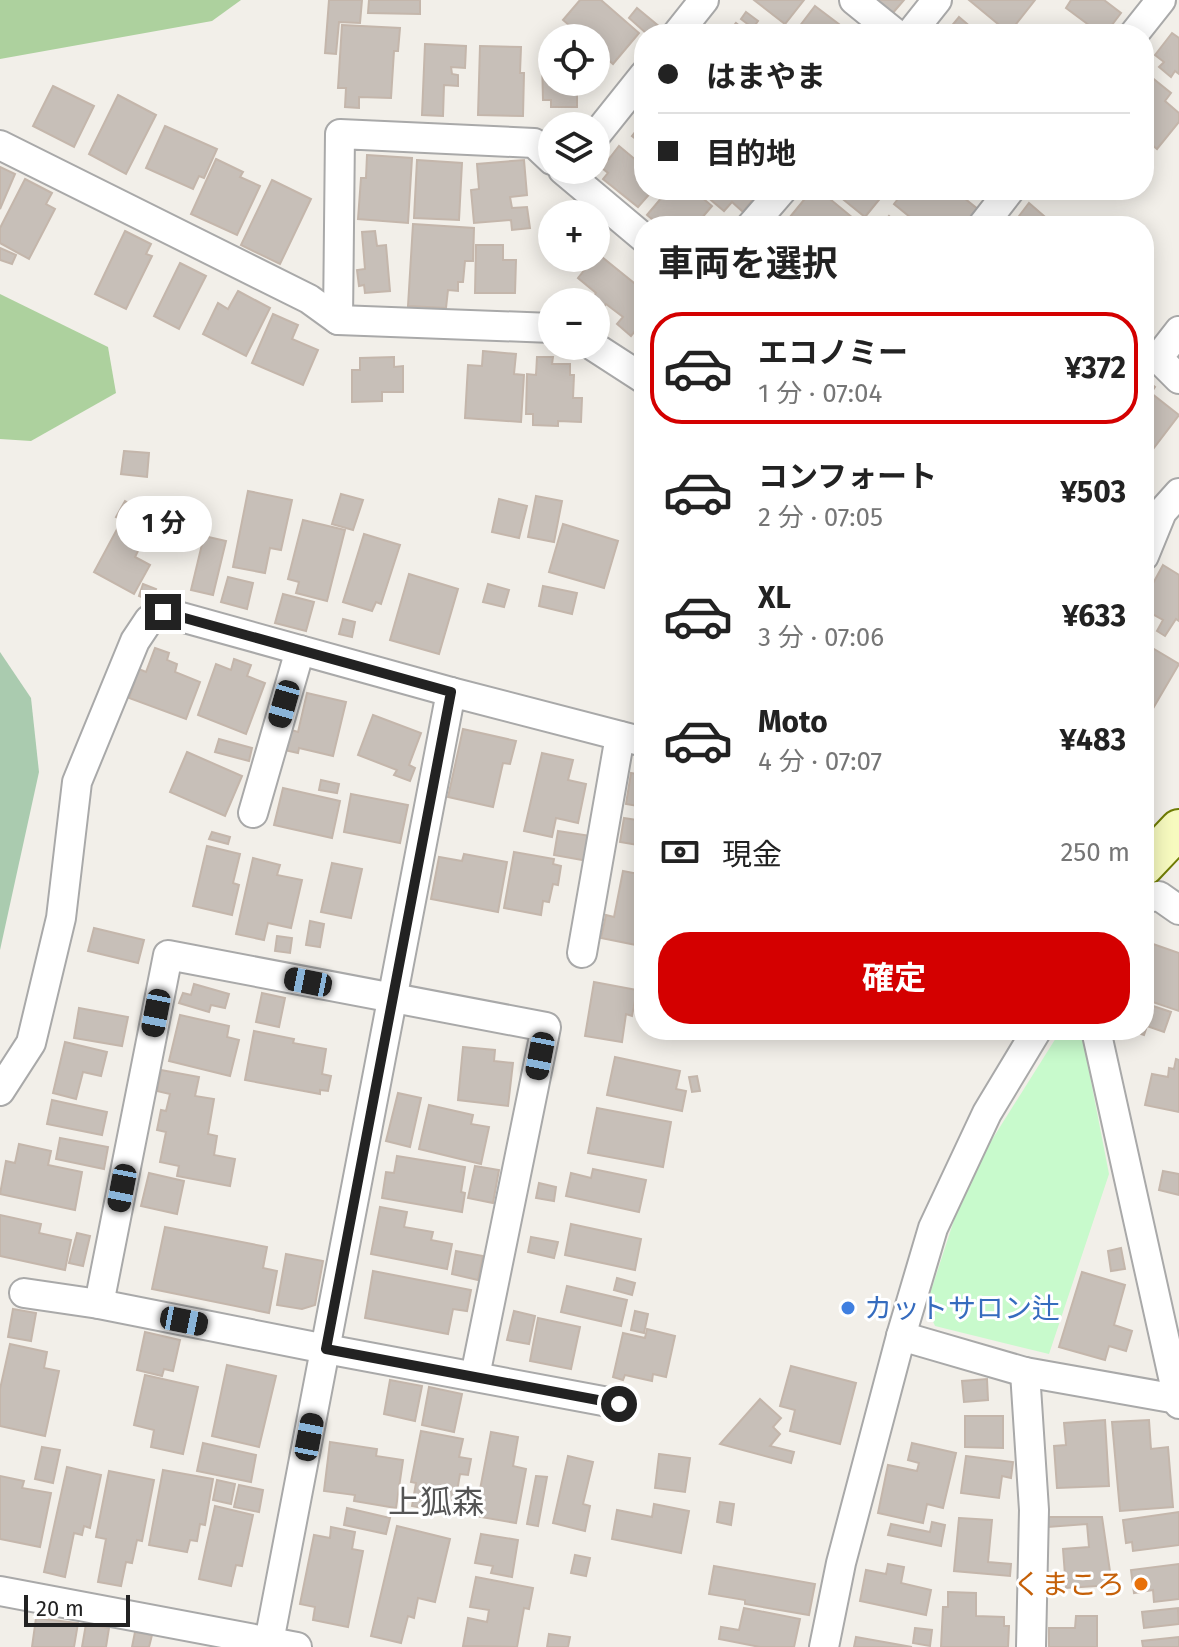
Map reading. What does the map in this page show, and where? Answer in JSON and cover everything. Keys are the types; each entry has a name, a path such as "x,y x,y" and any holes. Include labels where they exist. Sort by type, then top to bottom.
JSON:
{"street":[{"path":"685,24 704,0"},
{"path":"854,0 884,24"},
{"path":"918,24 937,0"},
{"path":"1142,24 1161,0"},
{"path":"610,118 634,88"},
{"path":"338,320 340,134 534,143 538,147"},
{"path":"0,145 309,299 338,320 538,327"},
{"path":"581,184 634,229"},
{"path":"760,216 773,200"},
{"path":"990,216 1002,200"},
{"path":"1179,331 1158,358 1179,379"},
{"path":"610,355 634,368"},
{"path":"1154,532 1162,512 1179,493"},
{"path":"0,1091 31,1043 61,918 77,782 135,641 149,620 163,612 632,739 582,953"},
{"path":"253,813 300,650"},
{"path":"268,1644 451,692"},
{"path":"1154,855 1179,829"},
{"path":"1154,897 1159,896 1179,910"},
{"path":"99,1304 168,955 546,1027 475,1376"},
{"path":"824,1647 841,1563 933,1228 987,1113 1031,1040"},
{"path":"901,1336 1025,1372 1178,1401 1175,1363 1098,1040"},
{"path":"24,1293 99,1304 619,1404"},
{"path":"1025,1372 1034,1510 1031,1647"},
{"path":"0,1591 268,1644 297,1647"}],"green space":[{"path":"0,0 241,0 212,21 0,59"},
{"path":"0,294 108,347 116,393 31,441 0,439"},
{"path":"0,652 31,698 39,772 0,950"},
{"path":"1055,1040 1083,1040 1109,1174 1049,1354 935,1326 926,1306 955,1217 988,1146"}],"building":[{"path":"329,0 362,0 360,23 339,22 336,54 325,53"},
{"path":"369,0 420,0 420,14 368,13"},
{"path":"580,0 601,0 634,29 634,39 613,64 610,61 610,24 568,24 563,20"},
{"path":"754,0 804,0 785,24"},
{"path":"877,0 904,0 892,14"},
{"path":"969,0 1035,0 1016,24 998,24"},
{"path":"1071,0 1104,0 1121,13 1113,24 1088,24 1066,8"},
{"path":"815,6 839,24 801,24"},
{"path":"637,8 656,24 636,24 629,18"},
{"path":"746,12 758,21 748,24 741,19"},
{"path":"959,17 967,24 953,24"},
{"path":"342,25 400,28 398,51 394,51 391,98 359,97 359,108 345,107 346,88 338,88"},
{"path":"1172,33 1179,38 1179,74 1175,71 1171,77 1159,67 1164,62 1155,55"},
{"path":"425,44 466,46 465,68 451,67 452,74 458,75 458,86 444,85 443,116 422,115"},
{"path":"480,46 521,47 523,116 478,115"},
{"path":"1154,79 1171,93 1165,101 1179,113 1179,122 1157,149 1154,146"},
{"path":"53,86 94,106 74,147 33,126"},
{"path":"118,95 156,115 126,174 89,154"},
{"path":"543,96 577,96 577,107 551,107 551,100 543,100"},
{"path":"165,126 217,149 204,178 199,176 193,189 146,168"},
{"path":"619,146 634,158 634,200 644,200 638,207 609,184 610,158"},
{"path":"367,155 412,158 408,223 358,219 361,178 366,178"},
{"path":"216,159 243,172 240,177 260,186 237,235 191,214"},
{"path":"417,160 462,163 459,220 414,218"},
{"path":"524,160 527,195 510,197 512,208 527,207 530,228 512,230 511,220 474,223 471,190 479,189 477,164"},
{"path":"0,167 15,174 0,209"},
{"path":"25,179 52,193 46,204 55,209 29,259 0,243 0,228"},
{"path":"272,180 311,199 280,264 241,245"},
{"path":"660,200 705,200 712,206 704,216 647,215"},
{"path":"711,200 752,200 743,212 732,202 724,211"},
{"path":"804,200 831,200 851,216 791,216"},
{"path":"844,200 879,200 864,216"},
{"path":"897,200 966,200 979,210 974,216 909,216 894,204"},
{"path":"1029,203 1044,216 1019,216"},
{"path":"413,224 474,228 473,261 465,261 463,282 458,282 458,291 448,290 446,308 408,306"},
{"path":"125,231 151,244 146,254 152,256 126,309 95,294"},
{"path":"375,231 377,246 386,245 390,291 365,293 364,285 359,286 357,270 365,269 362,232"},
{"path":"476,245 503,245 503,260 516,260 515,293 475,293"},
{"path":"0,248 16,255 12,264 0,260"},
{"path":"180,263 206,276 179,329 154,316"},
{"path":"610,264 634,283 634,332 631,336 617,324 623,317 610,307 610,288 590,288 578,278 583,272 610,272"},
{"path":"238,291 270,308 246,356 203,334 218,303 228,309"},
{"path":"273,314 298,325 292,339 318,350 303,385 252,363"},
{"path":"483,351 516,354 514,374 524,375 521,422 465,418 468,365 482,366"},
{"path":"394,357 394,367 403,366 403,392 382,392 382,401 352,402 352,370 360,370 360,358"},
{"path":"537,357 538,360 553,360 552,364 570,364 570,375 574,375 573,398 582,398 581,422 558,421 558,426 533,425 533,414 526,414 527,374 536,375"},
{"path":"1154,395 1179,415 1154,448"},
{"path":"124,451 149,453 147,477 121,474"},
{"path":"248,491 292,500 281,550 270,548 265,573 233,567"},
{"path":"341,494 363,500 353,530 332,524"},
{"path":"536,496 562,501 554,542 528,537"},
{"path":"499,499 527,506 519,538 492,532"},
{"path":"125,501 148,514 140,529 147,533 135,557 150,565 134,594 94,572 122,520 116,517"},
{"path":"303,520 345,530 327,601 296,593 299,582 288,579"},
{"path":"563,524 618,541 604,588 549,572"},
{"path":"364,534 400,545 381,604 376,602 372,611 343,602"},
{"path":"204,536 226,541 213,595 191,590"},
{"path":"1163,565 1179,575 1179,621 1176,619 1165,636 1157,631 1163,620 1154,615 1154,582"},
{"path":"409,574 458,589 439,654 390,640"},
{"path":"228,577 253,583 247,609 221,602"},
{"path":"143,584 156,589 151,601 139,596"},
{"path":"488,584 509,590 504,607 483,602"},
{"path":"543,586 577,593 572,614 539,606"},
{"path":"283,594 314,602 306,631 275,623"},
{"path":"343,619 355,622 352,637 339,634"},
{"path":"155,648 169,653 167,660 177,664 175,672 200,682 186,719 129,698 139,669 146,672"},
{"path":"1154,649 1179,664 1154,707"},
{"path":"234,659 251,665 247,676 265,683 246,734 198,715 216,664 231,670"},
{"path":"307,693 346,702 333,756 299,748 298,753 280,749 285,728 298,732"},
{"path":"373,715 421,733 409,765 415,768 410,781 394,775 397,770 358,755"},
{"path":"463,729 516,741 510,764 503,763 493,807 448,797"},
{"path":"219,739 252,748 249,761 215,752"},
{"path":"187,752 242,776 225,816 170,792"},
{"path":"542,753 573,760 568,780 586,784 578,823 556,818 552,837 524,831"},
{"path":"631,773 634,773 634,805 626,804"},
{"path":"321,780 339,784 337,793 319,790"},
{"path":"283,788 340,801 332,838 274,825"},
{"path":"351,794 408,805 400,843 344,832"},
{"path":"624,818 634,820 634,844 620,842"},
{"path":"558,831 591,836 588,861 554,855"},
{"path":"212,832 230,837 228,844 209,839"},
{"path":"207,846 240,854 233,883 239,885 232,915 193,906"},
{"path":"514,852 554,859 553,864 561,866 558,885 553,884 549,902 543,901 541,915 504,908"},
{"path":"464,854 507,862 498,912 431,899 439,857 462,861"},
{"path":"253,858 280,865 277,875 302,880 291,928 268,923 264,940 236,934"},
{"path":"332,863 362,869 351,918 321,912"},
{"path":"623,871 634,873 634,945 601,938 606,915 614,917"},
{"path":"310,921 324,924 320,947 306,945"},
{"path":"94,928 144,940 138,963 88,951"},
{"path":"277,936 292,938 290,953 275,951"},
{"path":"1154,944 1179,953 1179,1011 1154,1002"},
{"path":"594,982 634,989 632,1016 626,1014 622,1042 585,1036"},
{"path":"194,984 229,994 225,1008 211,1005 209,1012 179,1003 183,993 191,995"},
{"path":"262,993 285,998 279,1027 256,1022"},
{"path":"1154,1006 1171,1012 1164,1032 1154,1028"},
{"path":"79,1008 128,1017 122,1046 74,1038"},
{"path":"180,1015 229,1026 227,1037 239,1040 230,1076 169,1061"},
{"path":"254,1031 326,1049 322,1074 331,1076 328,1091 320,1090 320,1094 245,1080"},
{"path":"65,1042 107,1052 101,1076 83,1072 76,1099 53,1093"},
{"path":"463,1047 495,1050 494,1061 513,1063 508,1106 458,1100"},
{"path":"615,1057 680,1071 676,1089 686,1091 682,1111 607,1095"},
{"path":"1176,1059 1179,1060 1179,1112 1145,1105 1152,1074 1168,1077 1169,1068 1174,1069"},
{"path":"161,1070 199,1077 195,1096 214,1099 208,1134 217,1136 214,1155 235,1159 230,1186 177,1176 179,1166 160,1162 166,1132 157,1130 161,1110 166,1111 170,1094 157,1091"},
{"path":"697,1076 700,1091 692,1092 689,1077"},
{"path":"398,1093 421,1098 410,1147 386,1141"},
{"path":"52,1100 107,1112 102,1135 47,1124"},
{"path":"429,1105 473,1115 471,1124 489,1127 481,1164 419,1149"},
{"path":"597,1108 671,1122 663,1167 588,1153"},
{"path":"60,1138 108,1147 104,1169 56,1159"},
{"path":"19,1144 51,1151 48,1165 82,1172 75,1210 0,1194 6,1161 15,1163"},
{"path":"397,1156 465,1167 462,1212 382,1198 386,1172 394,1173"},
{"path":"475,1166 499,1170 493,1203 468,1198"},
{"path":"593,1169 646,1180 639,1212 566,1196 571,1173 591,1178"},
{"path":"1163,1171 1179,1174 1179,1195 1159,1190"},
{"path":"149,1173 184,1181 177,1214 141,1206"},
{"path":"539,1183 556,1187 554,1201 536,1198"},
{"path":"380,1207 407,1212 404,1227 433,1232 431,1240 452,1244 447,1269 371,1254"},
{"path":"0,1215 41,1224 39,1233 71,1240 65,1270 0,1256"},
{"path":"571,1224 641,1239 635,1270 565,1255"},
{"path":"165,1227 267,1247 263,1268 277,1271 269,1313 152,1289"},
{"path":"77,1233 90,1236 83,1266 69,1263"},
{"path":"531,1237 558,1242 554,1258 528,1252"},
{"path":"1121,1248 1125,1269 1111,1271 1108,1251"},
{"path":"456,1251 483,1256 478,1280 452,1274"},
{"path":"286,1254 323,1261 315,1305 302,1309 277,1305"},
{"path":"373,1271 471,1290 467,1311 453,1309 448,1334 365,1318"},
{"path":"1082,1272 1125,1285 1114,1325 1132,1331 1126,1351 1109,1346 1105,1360 1059,1347"},
{"path":"617,1278 635,1283 632,1295 614,1290"},
{"path":"567,1286 627,1300 621,1326 561,1312"},
{"path":"13,1309 36,1313 31,1341 8,1337"},
{"path":"514,1311 535,1316 529,1344 507,1340"},
{"path":"635,1311 648,1314 644,1333 631,1330"},
{"path":"538,1318 580,1327 571,1369 530,1361"},
{"path":"647,1329 675,1336 666,1377 653,1374 652,1381 625,1375 623,1380 613,1377 623,1333 645,1338"},
{"path":"145,1332 180,1340 173,1371 164,1369 162,1376 137,1370"},
{"path":"10,1344 47,1352 44,1368 59,1371 45,1436 0,1426 0,1389"},
{"path":"227,1365 276,1376 259,1447 212,1436"},
{"path":"791,1366 856,1383 840,1444 790,1431 795,1410 780,1406"},
{"path":"145,1375 198,1387 183,1454 151,1447 154,1430 134,1425"},
{"path":"987,1379 988,1400 964,1402 962,1381"},
{"path":"390,1380 422,1386 415,1421 384,1414"},
{"path":"429,1387 462,1394 454,1432 422,1425"},
{"path":"760,1399 781,1418 773,1427 780,1434 770,1446 794,1452 791,1463 720,1444"},
{"path":"965,1416 1003,1416 1003,1448 965,1447"},
{"path":"1105,1420 1109,1486 1057,1488 1054,1446 1066,1445 1064,1423"},
{"path":"1149,1420 1151,1449 1168,1447 1173,1507 1120,1511 1112,1422"},
{"path":"421,1431 463,1439 459,1457 471,1459 468,1475 460,1474 453,1514 412,1506 416,1483 411,1482"},
{"path":"491,1432 518,1437 513,1466 526,1469 516,1523 475,1516"},
{"path":"330,1442 377,1449 376,1456 403,1460 396,1508 354,1501 355,1495 324,1491"},
{"path":"203,1443 256,1455 251,1482 197,1471"},
{"path":"912,1443 956,1453 943,1508 927,1504 923,1523 878,1513 888,1465 917,1471 919,1463 908,1460"},
{"path":"42,1447 60,1450 53,1483 35,1479"},
{"path":"659,1454 690,1458 685,1492 655,1488"},
{"path":"568,1456 593,1462 583,1504 590,1506 585,1531 553,1523"},
{"path":"966,1456 1013,1462 1011,1478 1002,1476 999,1498 961,1493"},
{"path":"67,1467 101,1475 90,1528 84,1526 82,1535 74,1533 65,1577 44,1572"},
{"path":"163,1470 213,1479 205,1525 200,1524 197,1541 190,1540 187,1552 149,1545"},
{"path":"109,1471 154,1480 142,1541 137,1540 132,1563 126,1562 121,1586 98,1582 106,1539 96,1537"},
{"path":"0,1476 24,1481 22,1488 51,1493 40,1547 0,1539"},
{"path":"536,1476 547,1477 538,1526 527,1524"},
{"path":"217,1480 235,1484 231,1504 213,1500"},
{"path":"239,1485 263,1490 259,1512 234,1507"},
{"path":"720,1502 734,1504 731,1525 717,1522"},
{"path":"654,1504 689,1511 681,1553 612,1539 617,1510 652,1517"},
{"path":"215,1506 253,1515 242,1566 236,1565 231,1586 199,1579"},
{"path":"347,1508 390,1518 386,1534 344,1525"},
{"path":"1179,1512 1179,1545 1133,1551 1132,1542 1126,1543 1123,1520"},
{"path":"1047,1517 1102,1517 1112,1585 1066,1588 1063,1549 1089,1547 1087,1524 1048,1527"},
{"path":"959,1518 992,1520 988,1562 1011,1564 1010,1576 954,1571"},
{"path":"932,1522 945,1525 941,1546 888,1535 891,1524 930,1532"},
{"path":"397,1526 450,1539 435,1602 418,1598 414,1618 408,1616 401,1643 371,1636"},
{"path":"331,1527 355,1532 352,1549 363,1551 348,1627 313,1620 315,1607 300,1604 314,1535 330,1538"},
{"path":"481,1534 518,1540 512,1577 491,1573 493,1566 475,1563"},
{"path":"575,1555 590,1558 586,1576 571,1573"},
{"path":"888,1564 904,1567 901,1583 931,1590 926,1615 860,1601 866,1570 886,1574"},
{"path":"1179,1564 1179,1599 1154,1602 1153,1590 1134,1593 1131,1570"},
{"path":"714,1566 815,1584 809,1615 709,1594"},
{"path":"476,1577 533,1588 529,1609 524,1608 517,1647 463,1646 468,1618 487,1622 489,1610 470,1607"},
{"path":"948,1592 976,1593 976,1616 1004,1617 1004,1626 1009,1626 1008,1647 941,1647 943,1607 948,1607"},
{"path":"744,1608 800,1619 794,1647 760,1647 719,1639 721,1627 739,1630"},
{"path":"1178,1608 1179,1624 1144,1628 1142,1612"},
{"path":"1076,1616 1097,1616 1097,1647 1049,1647 1049,1628 1075,1628"},
{"path":"36,1618 78,1623 74,1647 32,1647"},
{"path":"86,1624 109,1628 106,1647 82,1647"},
{"path":"915,1628 932,1630 930,1646 913,1643"},
{"path":"135,1632 152,1635 149,1647 132,1647"},
{"path":"549,1634 570,1637 568,1647 547,1647"},
{"path":"856,1637 912,1647 854,1647"},
{"path":"1179,1637 1179,1647 1143,1647 1142,1641"}],"place":[{"name":"カットサロン辻","path":"848,1308"},
{"name":"くまころ","path":"1141,1584"}],"district":[{"name":"上狐森","path":"436,1502"}],"route":[{"path":"163,612 451,692 326,1349 619,1404"}]}
